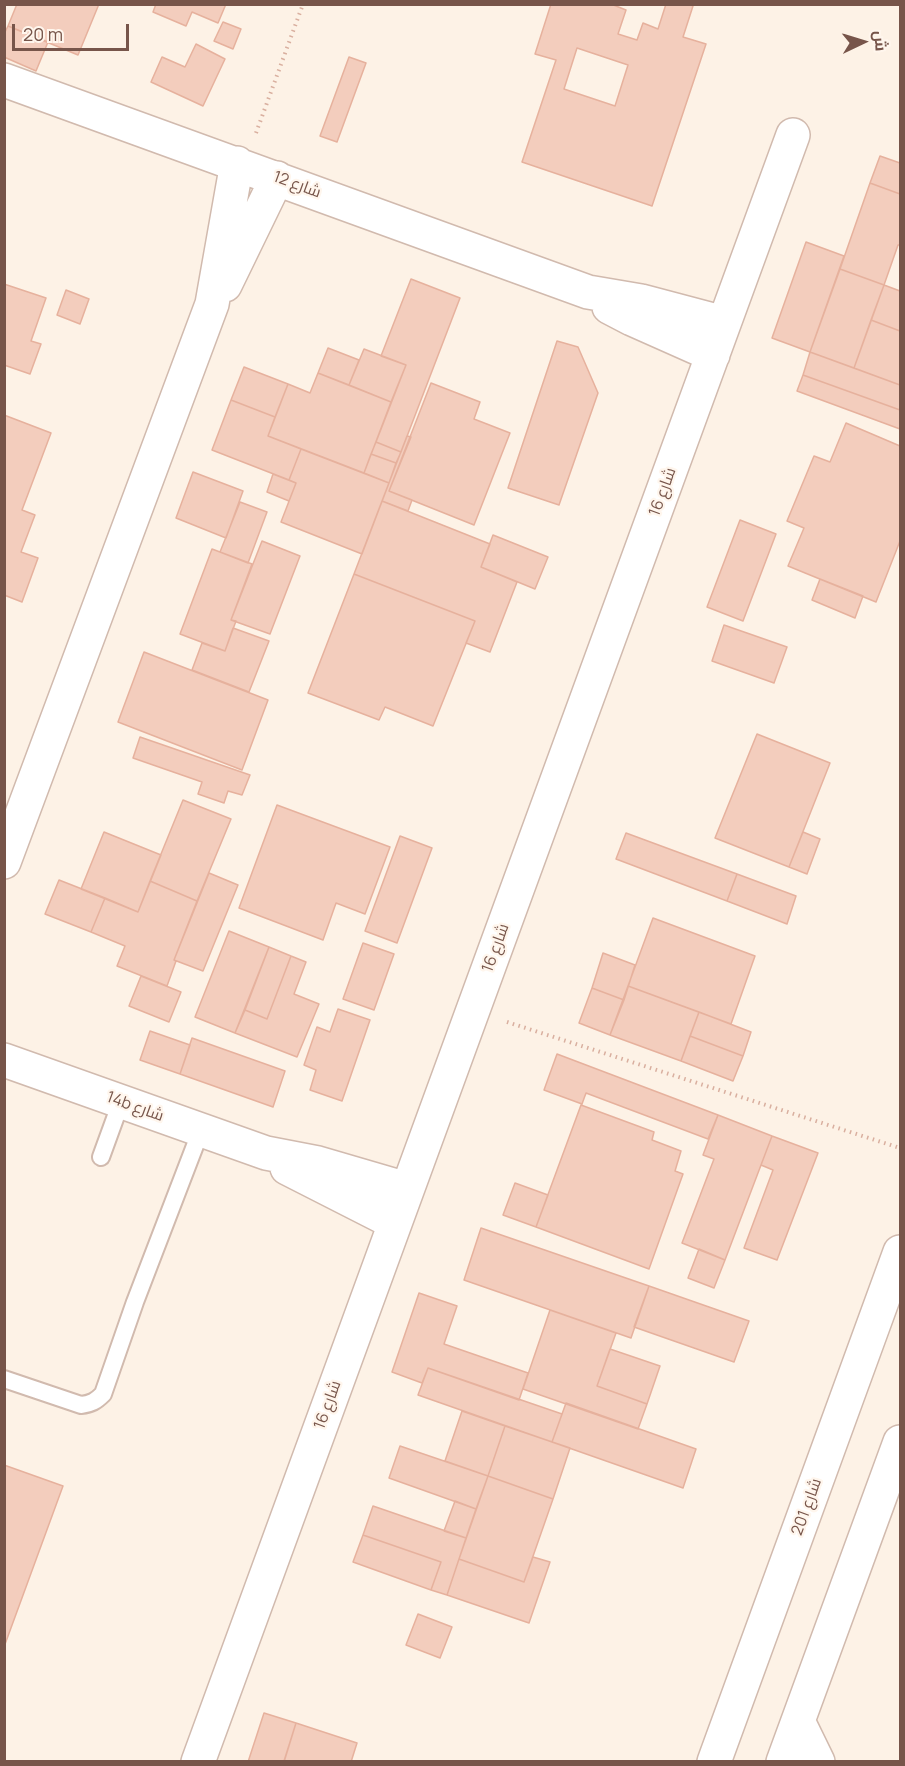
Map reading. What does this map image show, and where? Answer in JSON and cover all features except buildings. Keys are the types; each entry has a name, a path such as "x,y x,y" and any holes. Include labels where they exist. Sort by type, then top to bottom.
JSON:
{"street":[{"name":"شارع 12","path":"4,80 588,292 641,301 724,323"},
{"name":"شارع 16","path":"198,1761 793,135"},
{"path":"4,862 212,304 240,165"},
{"path":"212,304 231,275 277,178"},
{"name":"شارع 12","path":"588,292 632,319 712,355"},
{"name":"14b شارع","path":"4,1060 266,1153 318,1163 407,1189"},
{"name":"14b شارع","path":"266,1153 294,1173 395,1223"},
{"name":"شارع 201","path":"714,1761 900,1252"},
{"path":"783,1761 900,1442"},
{"path":"798,1721 818,1761"}],"lane":[{"path":"101,1156 122,1102"},
{"path":"4,1379 81,1406 90,1404 103,1394 135,1302 201,1130"}],"path":[{"path":"240,165 303,4"},
{"path":"473,1011 900,1148"}]}
